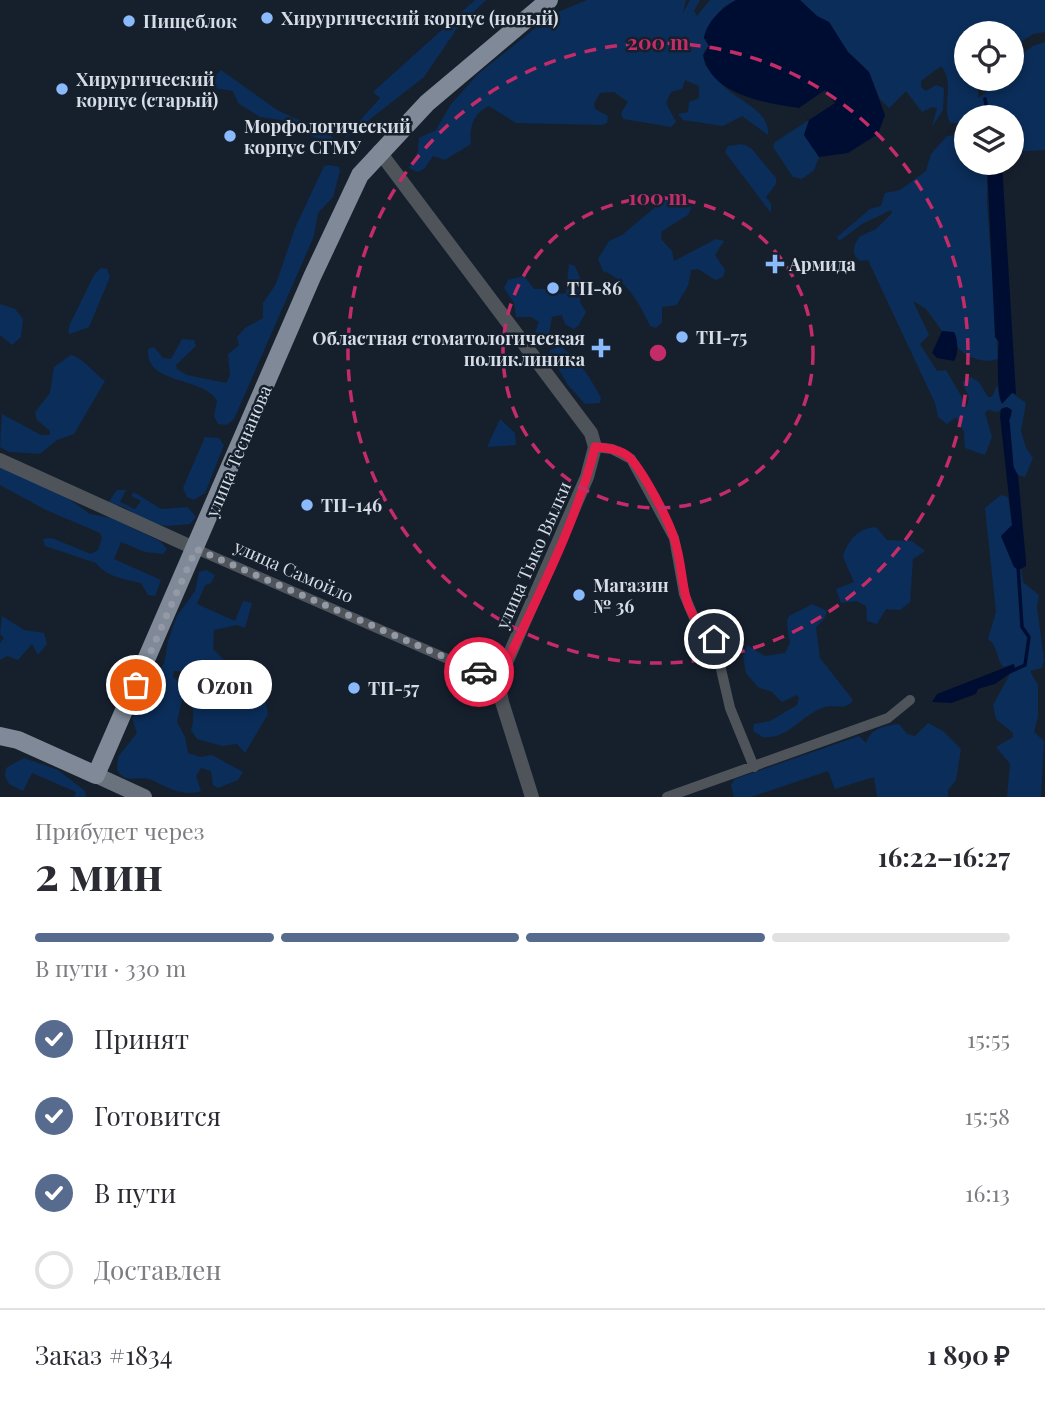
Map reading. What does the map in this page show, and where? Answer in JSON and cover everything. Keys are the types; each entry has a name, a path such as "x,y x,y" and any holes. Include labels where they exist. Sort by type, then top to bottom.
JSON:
{"main road":[{"path":"379,151 427,103 543,1"},
{"name":"улица Теснанова","path":"96,775 312,277 365,167 379,151"},
{"path":"0,736 18,740 144,797"}],"street":[{"path":"379,151 534,353 591,433 595,447 612,449 631,459 674,538 684,594 697,625 714,639 730,708 754,767"},
{"name":"улица Тыко Вылки","path":"498,681 577,503 595,447"},
{"name":"улица Самойло","path":"0,460 498,681"},
{"path":"498,681 502,702 533,797"},
{"path":"667,797 888,718 910,700"}],"shaded area":[{"path":"475,0 486,0 458,27 424,77 342,141 380,98 373,92"},
{"path":"587,0 686,0 683,13 690,0 700,0 694,11 697,16 710,0 736,0 723,7 704,38 709,45 704,52 705,65 725,87 760,114 765,120 768,135 742,116 723,126 683,120 678,114 688,112 689,102 699,98 699,86 685,80 682,89 671,92 666,103 676,122 671,127 623,119 621,113 628,102 614,92 600,93 594,104 595,109 608,116 607,123 602,125 516,123 489,106 479,113 473,122 471,144 445,160 433,156 425,168 418,172 409,168 418,151 419,138 436,130 451,104 478,74 553,14"},
{"path":"736,0 800,0 817,16 829,22 848,52 869,72 885,115 878,134 848,153 819,157 804,135 809,120 799,108 741,95 717,79 708,69 703,55 709,46 704,38 708,26 716,16"},
{"path":"800,0 1045,0 1045,32 1033,34 1024,40 1024,21 954,21 954,91 978,91 978,98 988,91 1024,91 1024,52 1045,42 1045,150 1024,151 1024,105 954,105 954,123 950,123 947,80 941,66 921,81 921,87 926,91 936,85 944,88 943,110 932,127 937,108 932,107 922,112 906,91 889,108 880,99 869,72 848,52 829,22 817,16"},
{"path":"221,70 277,110 329,134 334,139 333,144 303,133 281,120 260,117 238,103 233,91 214,88 216,75"},
{"path":"809,120 804,135 819,157 814,170 802,179 793,177 773,147 775,142"},
{"path":"954,135 954,175 987,175 998,359 981,360 966,354 957,347 956,335 942,331 926,309 913,301 929,335 920,344 937,371 946,370 967,406 969,398 962,382 971,377 979,382 988,397 992,397 997,385 1000,401 1012,393 1026,403 1021,431 1026,448 1033,458 1025,477 1018,475 1011,462 1007,437 1012,414 1004,407 998,412 988,410 985,413 992,437 985,455 965,448 964,432 956,417 947,424 938,417 935,403 868,260 860,261 855,255 854,246 859,237 876,229 892,213 891,210 862,224 839,241 837,237 870,209 881,206 885,193 900,190 926,171 931,154 947,136"},
{"path":"742,144 751,148 776,178 776,184 766,197 771,204 771,213 725,152 728,146"},
{"path":"324,166 339,167 340,171 333,197 318,213 314,236 234,419 227,425 218,424 214,416 217,400 210,392 155,369 149,361 148,349 154,347 163,358 171,359 182,339 194,340 196,346 176,365 177,369 187,375 226,383 230,376 228,354 239,345 237,337 245,328 263,318 263,303 276,284 295,228"},
{"path":"988,175 1003,175 1016,394 1012,393 1002,404 998,384 999,342 995,337"},
{"path":"672,193 686,196 691,208 688,215 662,231 661,239 672,251 674,261 716,239 724,241 715,255 725,270 723,277 715,280 698,269 691,270 688,286 677,305 662,307 662,322 656,328 650,326 626,287 603,271 598,259 609,241 622,235"},
{"path":"569,264 575,266 583,285 580,302 586,312 578,326 573,329 565,324 562,315 552,317 549,334 543,343 538,343 534,335 539,322 531,317 516,317 514,303 504,288 508,280 524,276 534,289 551,289 561,294 566,293"},
{"path":"101,268 107,269 110,277 89,327 70,334 70,324 94,275"},
{"path":"0,304 15,309 23,319 21,337 12,345 0,335"},
{"path":"942,331 954,332 957,351 954,361 937,358 932,353"},
{"path":"559,346 583,369 601,398 600,403 585,404 568,385 550,355 550,350"},
{"path":"71,355 84,362 105,381 74,434 57,440 40,454 9,452 0,447 2,414 41,435 50,435 50,431 37,420 35,412 50,393 54,367"},
{"path":"1007,407 1012,410 1007,430 1010,461 1018,475 1026,561 1026,566 1019,570 1014,567 1001,536 1012,525 1000,416 1001,409"},
{"path":"500,419 515,433 516,445 487,447"},
{"path":"205,437 219,438 224,445 205,493 194,500 187,497 183,488"},
{"path":"0,466 52,487 90,514 111,518 160,541 167,549 163,554 145,552 121,542 114,559 161,580 155,596 148,595 141,583 116,577 96,563 45,546 43,539 52,538 91,554 98,550 102,538 100,533 46,510 0,485"},
{"path":"117,490 126,490 120,502 135,509 141,501 131,496 134,492 161,509 188,507 196,517 190,524 167,526 147,522 124,507 108,503"},
{"path":"1001,495 1008,497 1012,525 1001,536 1014,567 1021,568 1023,582 1039,595 1037,607 1044,660 1042,668 1030,671 1038,685 1038,717 1034,732 1044,741 1041,797 1007,797 1010,764 996,747 1013,737 1013,733 996,719 993,705 1010,674 1015,670 1014,664 1003,667 994,645 988,639 996,612 985,508"},
{"path":"876,527 887,540 912,541 925,551 913,559 910,602 900,610 886,609 877,624 867,621 866,606 856,601 841,603 836,589 854,582 843,557 851,540 859,532"},
{"path":"206,570 215,575 211,583 205,585 197,604 235,621 243,601 252,603 245,628 237,625 214,630 213,649 225,661 239,668 258,665 268,714 245,753 237,744 222,746 197,739 191,730 193,713 190,682 180,671 174,671 173,677 185,687 177,722 185,737 188,753 200,757 212,755 243,772 238,780 218,788 213,785 211,771 201,768 196,776 201,791 188,793 147,779 129,779 121,775 117,770 118,757 137,733 132,718 147,700 150,678 164,664 168,641 177,616 195,591 199,572"},
{"path":"812,604 827,611 816,627 820,658 853,700 846,706 822,708 779,735 763,737 753,731 754,724 770,721 797,705 799,698 797,695 782,702 772,692 758,687 746,673 743,656 747,645 765,656 785,653 790,643 787,620 792,614"},
{"path":"2,616 24,630 44,633 47,644 38,655 32,644 18,660 7,656 0,660 0,643 4,638 0,634"},
{"path":"1014,664 1015,670 995,684 978,689 976,694 951,703 932,702 937,694"},
{"path":"928,723 943,731 961,749 956,780 948,790 948,797 877,797 874,777 835,789 828,771 751,797 734,797 731,785 735,779 859,736 866,743 875,731 899,724 907,734 915,736"},
{"path":"24,758 58,770 85,791 86,797 74,797 76,792 32,773 23,791 9,784 5,776 6,768"}],"pier":[{"path":"825,90 835,103 809,120 799,108"}],"waterway":[{"path":"985,99 986,105"},
{"path":"1008,423 1012,468"},
{"path":"1012,671 1025,665 1029,637 1022,627 1018,566"}],"way so far":[{"path":"136,685 196,549 479,672"}],"place":[{"name":"Хирургический корпус (новый)","path":"267,18"},
{"name":"Пищеблок","path":"129,21"},
{"name":"Хирургический корпус (старый)","path":"62,89"},
{"name":"Морфологический корпус СГМУ","path":"230,136"},
{"name":"Армида","path":"775,264"},
{"name":"ТП-86","path":"553,288"},
{"name":"ТП-75","path":"682,337"},
{"name":"Областная стоматологическая поликлиника","path":"601,348"},
{"name":"ТП-146","path":"307,505"},
{"name":"Магазин № 36","path":"579,595"},
{"name":"Ozon","path":"136,685"},
{"name":"ТП-57","path":"354,688"}],"route":[{"path":"479,672 498,681 569,522 587,477 595,447 612,449 631,459 674,538 684,594 697,625 714,639"}]}
